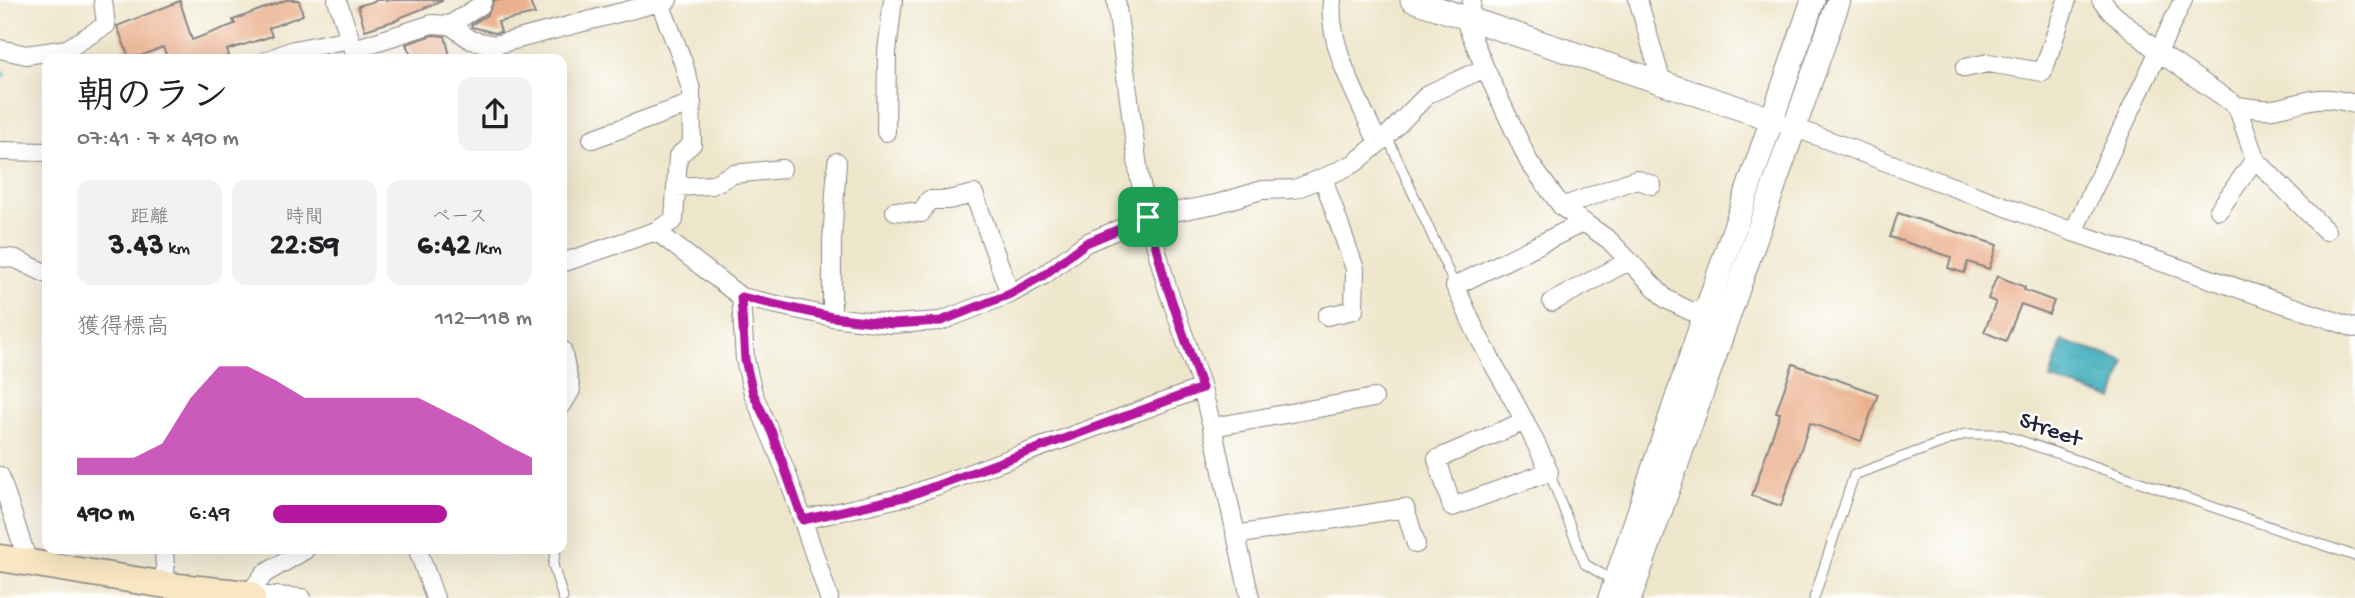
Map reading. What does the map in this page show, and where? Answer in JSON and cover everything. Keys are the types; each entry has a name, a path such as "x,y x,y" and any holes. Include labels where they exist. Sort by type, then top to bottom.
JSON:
{"main road":[{"path":"0,558 174,590 250,596"}],"street":[{"path":"0,49 26,55 67,50 106,25 103,0"},
{"path":"337,0 354,49"},
{"path":"450,25 481,5 483,0"},
{"path":"886,132 887,52 893,0"},
{"path":"1116,0 1139,175 1148,217 1166,284 1213,428 1250,598"},
{"path":"1332,0 1330,16 1339,51 1383,139"},
{"path":"1412,0 1471,10 1662,83 1794,126 2073,232 2355,328"},
{"path":"1638,0 1662,83"},
{"path":"1619,593 1706,311 1813,0"},
{"path":"1619,593 1839,0"},
{"path":"1965,68 1988,63 2043,72 2067,0"},
{"path":"2101,0 2158,52 2238,106 2270,109 2314,97 2331,97 2355,104"},
{"path":"2073,232 2183,0"},
{"path":"284,54 294,50 354,49 432,24 450,25 471,40 495,45 664,2 691,90 692,103 692,144 678,156 674,220 656,231 567,261"},
{"path":"1471,10 1468,28 1485,68 1529,162 1562,207 1609,240 1666,299 1690,311 1706,311"},
{"path":"656,231 741,297 832,317 892,324 941,321 1010,294 1044,275 1086,243 1148,217 1216,204 1262,190 1295,189 1356,163 1428,94 1485,68"},
{"path":"592,139 692,103"},
{"path":"2238,106 2255,159 2326,232"},
{"path":"0,151 42,152"},
{"path":"2219,210 2255,159"},
{"path":"832,317 832,242 837,162"},
{"path":"676,187 712,185 733,174 782,169"},
{"path":"1323,178 1355,269 1354,310 1327,316"},
{"path":"1562,207 1636,178 1652,185"},
{"path":"895,211 921,213 929,200 948,200 974,194 1010,294"},
{"path":"1525,421 1437,459 1452,507 1549,472 1525,421 1480,341 1455,286 1584,222"},
{"path":"0,257 16,259 42,272"},
{"path":"1552,302 1629,261"},
{"path":"741,297 745,360 753,393 779,453 829,598"},
{"path":"567,372 571,390 567,397"},
{"path":"803,520 908,496 1202,388"},
{"path":"1213,428 1374,398"},
{"path":"0,476 28,562"},
{"path":"1235,535 1405,508 1416,544"},
{"path":"164,554 174,590"},
{"path":"250,596 264,574 298,554"},
{"path":"419,554 435,598"},
{"path":"250,596 302,598"}],"lane":[{"path":"1383,139 1455,286"},
{"name":"Street","path":"1814,598 1854,475 1965,434 2001,434 2355,556"},
{"path":"1549,472 1585,564 1619,593"},
{"path":"555,554 554,565 563,598"}],"water":[{"path":"2062,341 2125,361 2113,399 2050,379"}],"building":[{"path":"286,0 299,0 303,15 269,28 272,36 227,50 229,54 166,54 163,47 145,54 128,54 117,26 180,1 192,40 235,24 233,20"},
{"path":"378,0 442,1 365,30 358,6"},
{"path":"494,0 529,0 535,14 498,22 501,32 472,27 471,25 488,14"},
{"path":"433,35 445,36 450,54 410,54 406,44"},
{"path":"1898,213 1997,245 1989,269 1968,262 1964,273 1948,268 1951,257 1890,237"},
{"path":"1997,276 2054,301 2049,314 2021,304 2006,341 1984,332 1996,302 1988,299"},
{"path":"1793,364 1878,394 1861,441 1810,423 1781,506 1752,496 1780,413 1776,412"}],"route":[{"path":"1148,217 1166,284 1202,388 908,496 803,520 772,433 753,393 745,360 741,297 832,317 892,324 941,321 1010,294 1044,275 1086,243 1148,217"}]}
